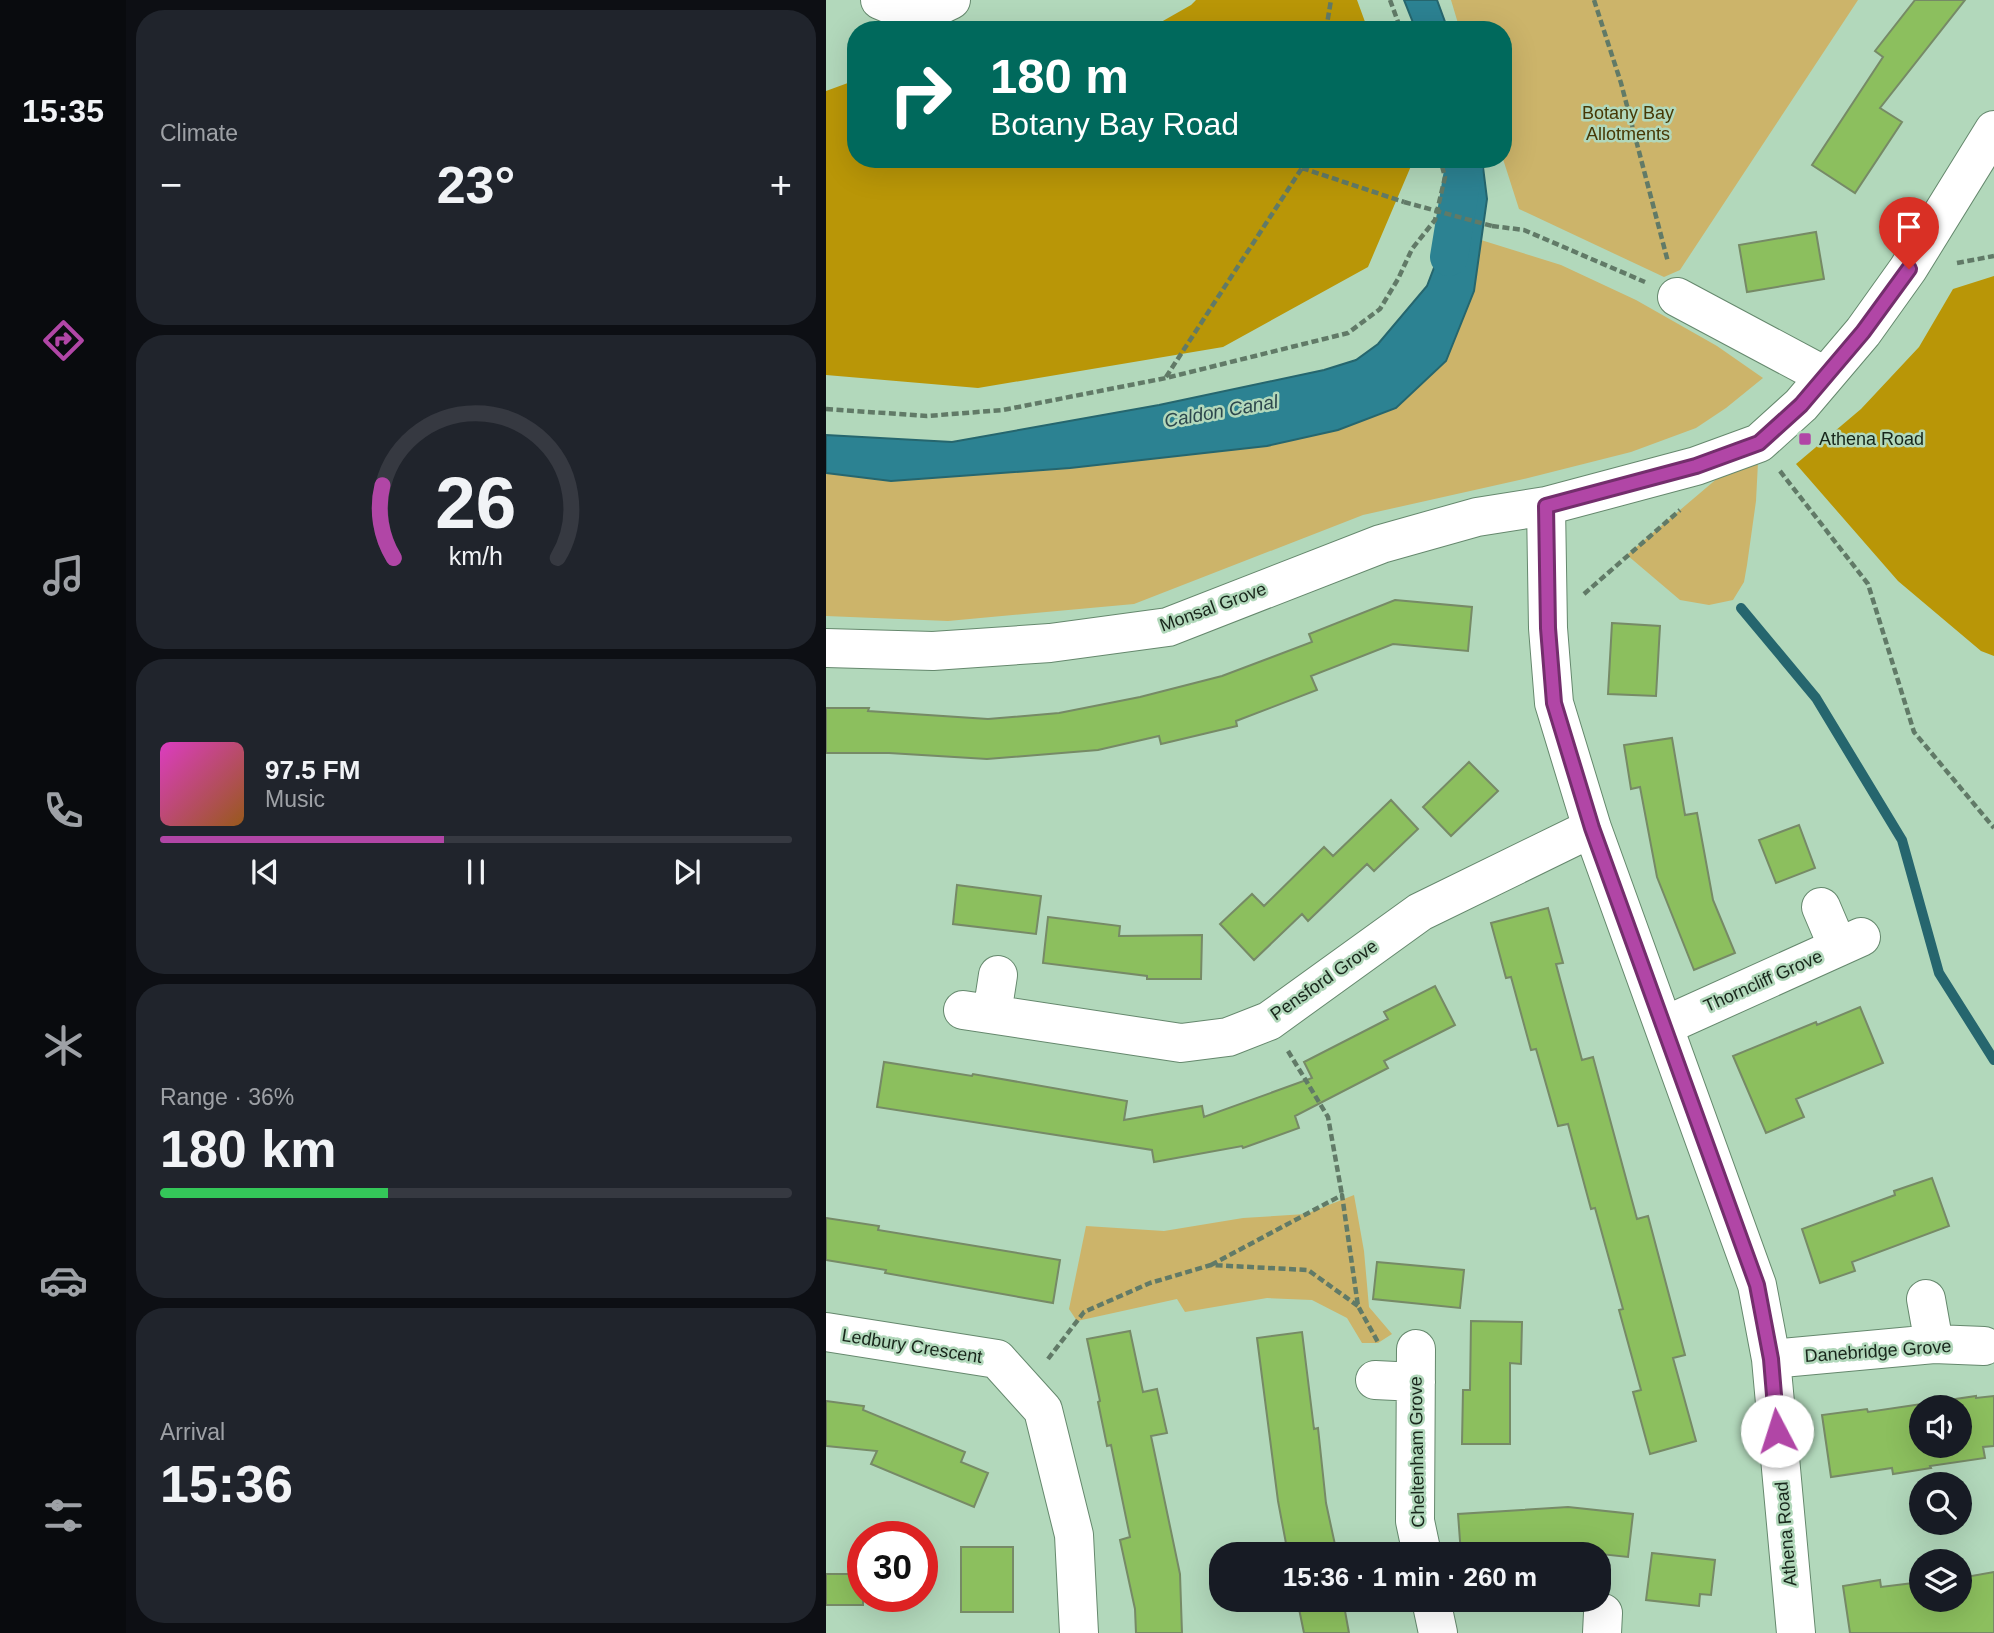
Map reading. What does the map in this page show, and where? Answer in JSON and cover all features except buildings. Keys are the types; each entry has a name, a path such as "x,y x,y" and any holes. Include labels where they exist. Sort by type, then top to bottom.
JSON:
{"street":[{"path":"880,0 918,16 951,0"},
{"path":"1759,443 1801,405 1863,332 1909,269 1992,137"},
{"path":"1678,297 1825,376"},
{"name":"Monsal Grove","path":"826,648 933,651 1050,643 1168,627 1381,544 1477,517 1546,506 1696,466 1759,443"},
{"name":"Athena Road","path":"1546,506 1548,628 1554,703 1592,828 1757,1285 1771,1359 1796,1633"},
{"name":"Pensford Grove","path":"998,975 977,1012 1181,1043 1228,1037 1269,1020 1420,912 1592,828"},
{"name":"Thorncliff Grove","path":"1664,1026 1850,942 1821,907"},
{"path":"1926,1299 1934,1344"},
{"name":"Ledbury Crescent","path":"826,1332 997,1359 1043,1410 1074,1535 1079,1633"},
{"name":"Danebridge Grove","path":"1771,1359 1934,1344 1984,1346"},
{"path":"1375,1380 1416,1365"},
{"name":"Cheltenham Grove","path":"1416,1365 1415,1521 1419,1542"},
{"path":"1434,1612 1438,1633"}],"path":[{"path":"1328,21 1331,0"},
{"path":"1390,0 1398,21"},
{"path":"1594,0 1621,83 1678,297"},
{"path":"1166,378 1302,168 1404,202 1492,226 1524,230 1678,297"},
{"path":"826,410 927,416 1003,410 1166,378 1348,333 1380,309 1412,249 1435,219 1445,177 1442,168"},
{"path":"1759,443 1868,584 1914,732 1994,828"},
{"path":"1548,628 1686,505"},
{"path":"1269,1020 1328,1117 1357,1306 1382,1350 1416,1365"},
{"path":"1029,1394 1047,1359 1084,1312 1150,1283 1211,1265 1342,1195"},
{"path":"1211,1265 1308,1270 1357,1306"}],"green space":[{"name":"Botany Bay Allotments","path":"1451,0 1858,0 1680,270 1664,277 1519,209 1506,168 1512,168 1512,21 1457,21"},
{"path":"1481,240 1561,265 1636,300 1717,346 1763,378 1696,428 1631,452 1363,515 1134,604 948,621 826,616 826,473 891,481 1070,468 1267,446 1339,430 1396,408 1474,291"},
{"path":"1759,443 1756,501 1744,582 1733,600 1709,605 1680,600 1627,555"},
{"path":"1354,1195 1364,1251 1369,1307 1392,1334 1378,1343 1362,1343 1347,1318 1312,1300 1267,1298 1185,1312 1177,1299 1077,1321 1069,1309 1086,1226 1164,1231 1243,1218 1306,1214"}],"shaded area":[{"path":"1196,0 1357,0 1365,21 1163,21"},
{"path":"847,83 847,168 1410,168 1368,267 1223,347 978,388 826,375 826,91"},
{"path":"1994,276 1994,656 1981,651 1898,581 1796,464 1861,409 1919,347 1953,289"}],"water":[{"path":"1404,0 1437,0 1445,21 1412,21"},
{"path":"1456,168 1483,168 1487,199 1474,291 1446,361 1396,408 1338,430 1267,446 1070,468 891,481 826,473 826,435 952,442 1159,405 1324,370 1356,360 1378,344 1427,286 1461,197"}],"waterway":[{"name":"Caldon Canal","path":"1449,257 1464,168"},
{"path":"1741,608 1816,698 1902,840 1939,973 1994,1060"}],"place":[{"name":"Athena Road","path":"1805,439"}],"route":[{"path":"1777,1431 1771,1359 1757,1285 1592,828 1554,703 1548,628 1546,506 1696,466 1759,443 1801,405 1863,332 1909,269"}]}
